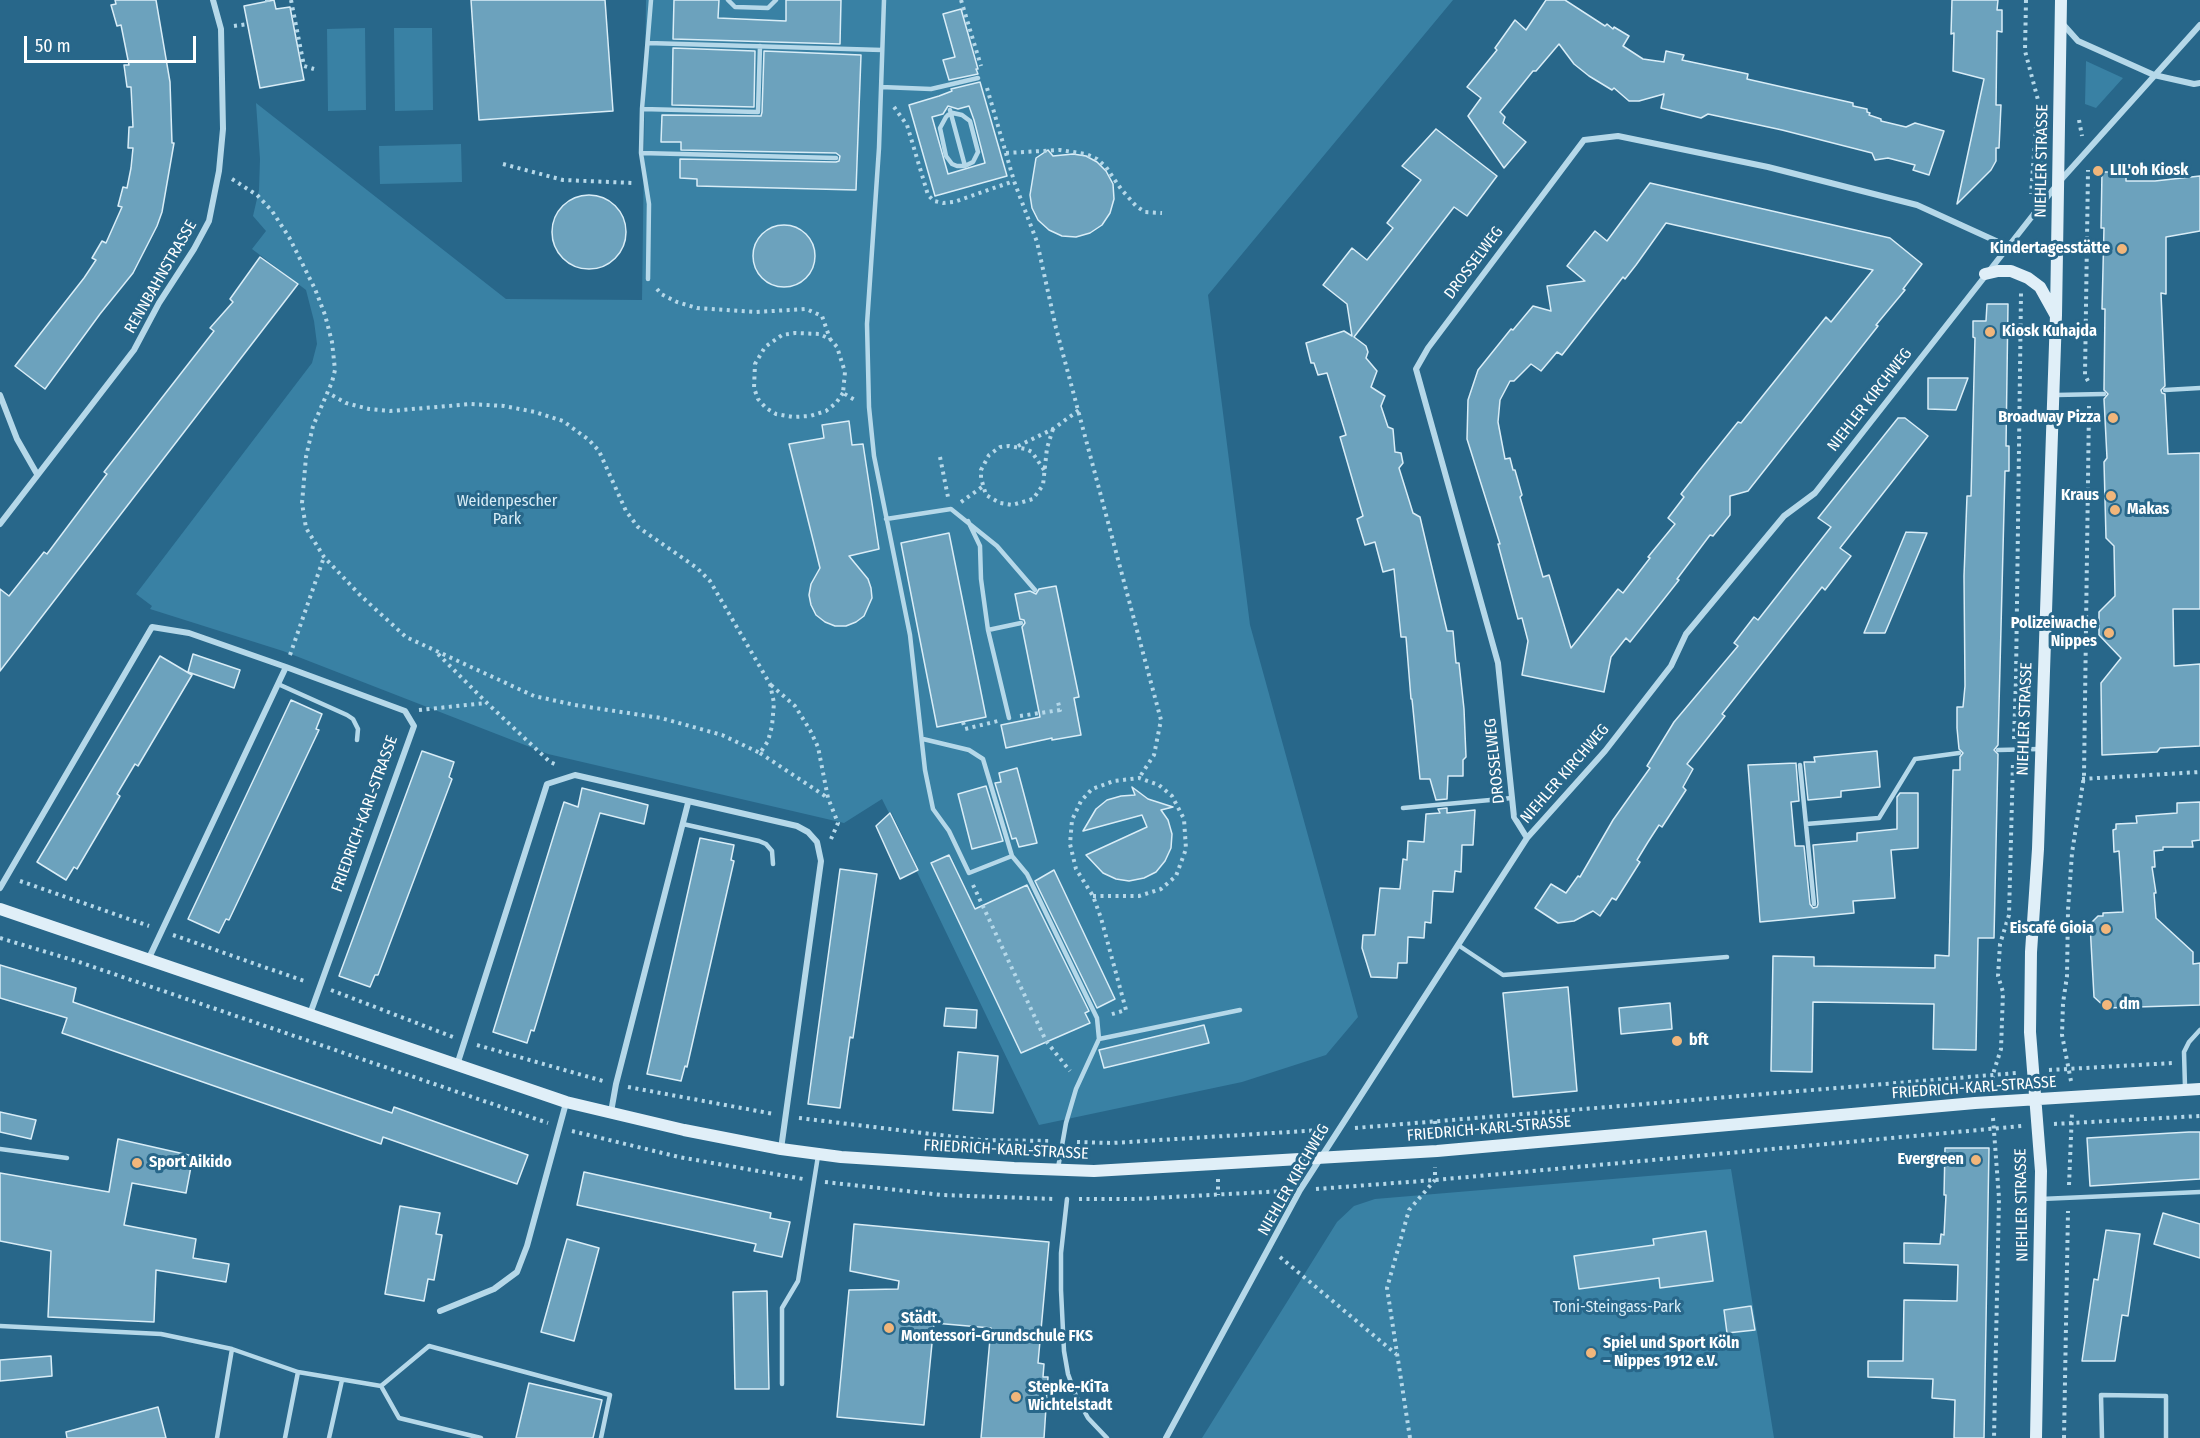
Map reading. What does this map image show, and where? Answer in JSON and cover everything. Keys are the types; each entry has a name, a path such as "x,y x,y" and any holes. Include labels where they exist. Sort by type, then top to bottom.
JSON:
{"main road":[{"name":"NIEHLER STRASSE","path":"2036,1438 2041,1200 2030,1032 2031,952 2038,849 2056,315 2061,0"},
{"path":"1985,274 1998,271 2020,273 2040,287 2056,315"},
{"name":"FRIEDRICH-KARL-STRASSE","path":"0,909 566,1102 684,1130 819,1154 1094,1171 1437,1151 1992,1102 2200,1089"}],"street":[{"name":"RENNBAHNSTRASSE","path":"0,524 134,350 159,303 195,249 209,221 219,171 223,129 221,28 214,0"},
{"path":"2061,22 2078,41 2154,75 2194,84 2200,83"},
{"name":"NIEHLER KIRCHWEG","path":"1166,1438 1300,1190 1527,838 1605,751 1671,666 1686,634 1761,543 1784,516 1815,493 2059,182 2200,25"},
{"name":"DROSSELWEG","path":"1527,838 1514,817 1498,663 1416,369 1428,348 1584,140 1617,135 1768,167 1917,205 2007,246"},
{"path":"0,394 17,439 38,474"},
{"path":"0,888 152,627 189,633 405,711"},
{"path":"148,960 286,667"},
{"name":"FRIEDRICH-KARL-STRASSE","path":"310,1015 414,726 405,711"},
{"path":"456,1065 547,784 574,775 803,828 813,836 820,848 821,861 781,1149"},
{"path":"611,1112 616,1084 688,803"},
{"path":"440,1311 495,1289 517,1272 527,1246 566,1102"}],"lane":[{"path":"648,279 649,204 641,153 642,109 651,0"},
{"path":"728,0 735,7 768,8 777,0"},
{"path":"884,0 879,148 867,324 869,407 874,456 910,635 925,770 933,809 949,831 969,873 1011,856"},
{"path":"648,43 882,50"},
{"path":"642,109 758,112 760,46"},
{"path":"881,87 945,90 981,77"},
{"path":"951,112 965,166"},
{"path":"951,112 966,117 978,152 974,162 965,166 957,166 946,156 940,128 943,120 951,112"},
{"path":"641,153 836,158"},
{"path":"2165,390 2200,388"},
{"path":"2052,395 2104,394"},
{"path":"886,519 951,509 997,546 1035,590"},
{"path":"968,521 980,546 981,579 988,630 1009,718"},
{"path":"988,630 1021,623"},
{"path":"278,684 353,719 358,729 357,740"},
{"path":"923,740 969,750 983,759 1011,856 1027,874 1097,1018 1099,1039 1079,1083 1066,1123 1058,1170"},
{"path":"1998,750 2040,749"},
{"path":"1806,824 1879,818 1915,759 1959,753"},
{"path":"1800,765 1814,904"},
{"path":"1403,808 1512,798"},
{"path":"683,824 766,844 772,851 773,864"},
{"path":"1458,945 1503,975 1727,957"},
{"path":"1099,1039 1240,1010"},
{"path":"2185,1090 2184,1052 2189,1041 2200,1030"},
{"path":"0,1149 67,1158"},
{"path":"782,1384 782,1308 798,1281 819,1154"},
{"path":"2041,1200 2200,1192"},
{"path":"1067,1199 1061,1253 1061,1290 1062,1329 1068,1374 1076,1396 1088,1418 1107,1438"},
{"path":"0,1326 161,1334 232,1349 298,1372 381,1386 429,1346 610,1395 601,1438"},
{"path":"217,1438 232,1349"},
{"path":"285,1438 298,1372"},
{"path":"329,1438 342,1380"},
{"path":"381,1386 399,1419 482,1438"},
{"path":"2102,1438 2101,1395 2166,1396 2166,1438"}],"path":[{"path":"291,0 304,66 314,69"},
{"path":"961,0 981,77"},
{"path":"2026,0 2025,51 2038,100 2028,220"},
{"path":"987,87 1006,153 1037,242 1056,328 1161,720 1154,755 1139,778"},
{"path":"2064,1438 2068,1199 2073,1097 2062,1035 2062,1003 2067,976 2072,853 2082,779 2090,394 2085,375 2088,162 2078,112"},
{"path":"1006,153 1060,150 1086,154 1097,159 1106,167 1136,206 1145,212 1162,213"},
{"path":"503,164 563,180 646,184"},
{"path":"219,171 257,195 272,211 290,237 304,264 325,315 335,357 335,370 328,393 313,426 306,457 302,503 306,528 324,557 393,627 406,637 435,651 534,696 575,705 661,718 722,735 760,753 828,798"},
{"path":"1994,1438 1999,1198 1992,1102 1993,1074 2001,1049 2003,993 1998,976 2000,944 2009,915 2022,336 2020,273"},
{"path":"648,279 661,294 697,308 756,312 806,309 822,316 830,339 843,359 845,384 843,393 826,411 810,416 793,417 776,414 758,399 754,388 754,364 765,346 782,335 808,332 830,339"},
{"path":"328,393 346,403 390,411 471,404 504,406 535,412 563,421 577,429 598,451 617,495 638,527 697,568 710,581 770,684 774,703 772,726 768,741 760,753"},
{"path":"843,393 869,407"},
{"path":"1017,447 1053,429 1079,410"},
{"path":"1044,470 1032,452 1017,447 999,447 988,455 981,470 982,487 986,495 1000,503 1012,505 1033,498 1040,492 1043,485 1047,448 1053,429"},
{"path":"940,456 951,509 982,487"},
{"path":"286,667 324,557"},
{"path":"435,651 550,762 574,775"},
{"path":"770,684 795,706 810,730 822,764 828,798 838,823"},
{"path":"405,711 487,703"},
{"path":"2082,779 2200,772"},
{"path":"1093,896 1139,896 1161,889 1176,876 1186,849 1184,819 1172,796 1159,785 1139,778 1114,780 1092,789 1081,801 1072,820 1070,844 1076,868 1093,896 1101,918 1126,1010 1097,1018"},
{"path":"7,876 320,986 464,1042 616,1084 787,1116 981,1140 1112,1143 1339,1130 2033,1072 2069,1067 2183,1062"},
{"path":"978,898 1046,1041 1079,1083"},
{"path":"0,938 76,961 560,1128 679,1157 814,1180 942,1195 1135,1199 1300,1190 1435,1180 2037,1124 2200,1116"},
{"path":"1410,1438 1387,1288 1409,1210 1435,1180"},
{"path":"1270,1248 1396,1355"}],"green space":[{"name":"Weidenpescher Park","path":"646,0 1453,0 1208,295 1250,625 1358,1017 1326,1055 1242,1082 1039,1125 917,872 919,870 891,812 889,813 882,799 844,823 548,754 283,651 150,609 152,606 136,594 312,363 317,344 306,290 252,249 266,231 253,216 259,190 260,159 256,103 506,299 642,300"},
{"path":"365,28 366,110 328,111 327,29"},
{"path":"394,28 432,28 433,110 395,111"},
{"path":"2086,61 2123,78 2096,108 2085,104"},
{"path":"2041,119 2046,119 2046,152 2042,186 2036,201"},
{"path":"461,144 462,182 380,184 379,146"},
{"name":"Toni-Steingass-Park","path":"1731,1169 1774,1438 1202,1438 1337,1222 1354,1206 1375,1199"}],"building":[{"path":"115,0 156,0 170,82 172,143 174,143 162,212 133,273 45,389 15,366 84,278 96,260 92,258 102,241 106,243 122,207 118,206 123,187 127,188 131,168 133,148 128,148 129,127 133,127 131,87 127,87 124,65 129,65 121,25 117,26 111,5 116,4"},
{"path":"274,0 276,9 290,7 304,80 260,88 244,6"},
{"path":"471,0 605,0 613,111 479,120"},
{"path":"674,0 719,0 718,18 786,21 786,0 841,0 840,44 673,39"},
{"path":"1546,0 1565,0 1605,26 1607,24 1629,36 1623,46 1643,59 1664,62 1666,51 1684,55 1682,60 1748,74 1747,79 1853,103 1853,106 1867,109 1869,115 1881,121 1906,127 1915,123 1944,131 1929,175 1913,170 1915,165 1888,158 1875,160 1872,153 1782,130 1708,114 1701,118 1661,108 1664,94 1639,101 1629,101 1614,88 1612,90 1574,64 1559,44 1536,71 1533,71 1500,112 1505,117 1503,123 1526,142 1504,168 1468,116 1481,98 1467,87 1497,50 1495,48 1515,20 1526,30"},
{"path":"1952,0 1998,0 1997,10 2002,10 2002,32 1997,31 1996,105 2001,105 1999,148 1996,148 1996,161 1991,170 1957,204 1984,79 1953,71"},
{"path":"961,9 978,74 949,80 943,60 955,57 943,14"},
{"path":"673,48 755,51 754,107 672,105"},
{"path":"764,51 861,55 856,190 697,186 697,179 680,178 680,159 839,161 840,156 836,153 681,150 681,142 661,142 662,115 761,116"},
{"path":"980,82 1007,176 935,196 909,105 939,96 952,91 951,89","holes":["948,106 958,109 969,106 985,163 948,174 932,117 943,114"]},
{"path":"1436,129 1497,176 1467,216 1454,207 1354,337 1366,346 1368,352 1366,358 1377,371 1371,387 1385,396 1381,406 1388,427 1393,429 1395,452 1401,453 1403,463 1399,468 1413,513 1420,517 1447,631 1453,631 1456,663 1459,663 1466,757 1463,760 1463,776 1448,776 1447,799 1436,800 1430,779 1420,779 1406,637 1401,637 1394,569 1383,572 1375,542 1365,545 1357,519 1363,516 1340,437 1346,435 1327,373 1318,375 1314,363 1311,363 1306,343 1344,331 1352,336 1347,304 1323,285 1352,248 1367,260 1393,228 1387,223 1421,180 1402,166"},
{"path":"1048,150 1053,156 1073,154 1086,156 1106,171 1113,184 1114,199 1110,213 1102,225 1090,233 1076,237 1062,236 1049,230 1038,220 1032,208 1030,195 1036,158"},
{"path":"2102,172 2126,172 2126,181 2155,181 2200,176 2200,231 2166,237 2166,294 2161,293 2165,386 2161,390 2165,394 2168,454 2200,453 2200,609 2173,609 2174,666 2200,664 2200,746 2160,748 2157,752 2102,755 2101,683 2121,658 2099,635 2099,612 2115,596 2114,546 2106,538 2104,462 2107,458 2104,399 2108,394 2104,390"},
{"path":"1650,183 1890,238 1922,264 1903,289 1905,290 1876,325 1878,326 1748,491 1730,496 1730,515 1713,536 1710,535 1677,579 1679,580 1630,642 1626,638 1611,657 1604,692 1522,675 1528,641 1522,618 1518,619 1498,544 1500,544 1467,439 1468,400 1478,370 1533,306 1551,311 1547,286 1585,281 1567,266 1595,231 1607,241","holes":["1666,223 1873,270 1831,322 1826,317 1741,423 1738,422 1698,472 1681,494 1684,497 1668,518 1675,524 1623,593 1618,589 1571,648 1549,575 1543,577 1520,497 1522,495 1515,470 1513,470 1510,458 1505,459 1498,422 1500,400 1510,381 1514,381 1531,364 1541,371 1557,352 1562,355 1623,277 1625,279"]},
{"path":"589,195 603,198 615,206 623,218 626,232 623,246 615,258 603,266 589,269 575,266 563,258 555,246 552,232 555,218 563,206 575,198"},
{"path":"778,225 790,225 806,234 813,244 815,256 813,268 806,278 790,287 778,287 767,282 758,273 753,262 753,250 758,239 767,230"},
{"path":"260,257 298,284 0,671 0,589 9,596 44,552 47,554 107,474 104,472 214,331 210,328 233,302 230,299"},
{"path":"1987,304 2008,304 2006,446 2009,446 2009,471 2005,471 1998,745 1994,750 1998,754 1994,938 1978,938 1976,1050 1933,1049 1934,1004 1813,1002 1812,1072 1771,1071 1773,956 1814,957 1814,966 1935,968 1935,955 1949,956 1953,770 1960,770 1960,757 1963,753 1959,749 1957,707 1963,707 1965,686 1964,576 1967,496 1971,496 1975,338 1973,337 1973,321 1986,321"},
{"path":"1928,378 1968,378 1956,410 1928,409"},
{"path":"1898,418 1905,418 1928,436 1840,548 1851,556 1825,590 1822,587 1722,714 1725,716 1687,764 1693,769 1683,787 1686,790 1662,827 1659,825 1648,842 1637,860 1640,862 1616,900 1612,898 1600,916 1593,911 1574,921 1558,923 1535,908 1551,884 1566,893 1578,876 1580,877 1613,820 1650,768 1647,766 1674,722 1738,646 1734,643 1754,617 1758,620 1831,527 1818,518"},
{"path":"849,421 852,445 863,444 879,549 849,556 868,579 872,598 864,616 846,626 835,626 816,615 811,605 809,595 811,584 820,568 789,444 824,438 822,425"},
{"path":"1906,532 1927,533 1885,633 1864,633"},
{"path":"949,533 986,717 937,727 901,543"},
{"path":"1056,586 1079,697 1074,698 1081,735 1052,740 1052,738 1006,748 1001,725 1040,717 1022,627 1025,623 1020,619 1015,594 1030,591 1036,594 1039,589"},
{"path":"193,654 240,670 234,688 188,672"},
{"path":"160,656 192,675 138,766 135,764 117,794 120,796 77,869 74,867 66,880 37,862"},
{"path":"291,700 322,714 316,729 319,730 229,920 226,919 219,933 188,919"},
{"path":"422,751 454,762 449,777 452,779 378,975 375,975 370,987 339,976"},
{"path":"1877,751 1880,787 1841,791 1841,797 1808,800 1804,762 1815,762 1814,757"},
{"path":"1796,763 1799,801 1791,802 1795,846 1804,846 1810,904 1813,908 1818,904 1813,845 1857,841 1857,833 1897,829 1897,797 1900,793 1918,793 1918,848 1891,850 1895,898 1853,901 1854,913 1760,922 1748,765"},
{"path":"1017,768 1037,843 1019,847 1016,838 1012,839 995,783 1001,782 999,773"},
{"path":"986,786 1003,841 972,849 958,794"},
{"path":"1132,787 1148,799 1173,807 1161,810 1168,820 1172,834 1171,848 1165,861 1156,872 1144,878 1129,881 1116,879 1103,873 1086,855 1147,827 1142,815 1083,831 1096,809 1107,800 1135,795"},
{"path":"582,788 648,805 644,824 600,813 534,1031 531,1030 527,1043 493,1032 564,802 578,807"},
{"path":"2200,802 2200,840 2192,841 2193,847 2163,847 2163,850 2154,851 2155,867 2152,867 2156,893 2154,893 2156,918 2193,952 2193,964 2200,963 2200,1005 2106,1008 2094,997 2090,924 2098,916 2103,916 2103,913 2123,912 2119,851 2114,852 2113,830 2116,829 2116,824 2137,823 2136,816 2177,813 2177,803"},
{"path":"1447,808 1447,813 1475,810 1473,845 1462,845 1461,872 1455,871 1453,892 1433,891 1431,923 1425,922 1424,938 1408,937 1407,963 1398,963 1397,978 1371,977 1362,948 1363,935 1375,935 1380,888 1400,889 1403,859 1407,860 1408,841 1424,842 1426,814 1440,813 1438,809"},
{"path":"890,813 918,870 900,879 876,826"},
{"path":"700,838 734,845 731,860 734,861 687,1067 685,1066 681,1081 647,1074"},
{"path":"949,855 975,909 1027,885 1089,1011 1085,1013 1090,1023 1021,1053 931,863"},
{"path":"840,869 877,874 853,1038 850,1037 840,1108 808,1104"},
{"path":"1054,870 1115,999 1097,1008 1035,881"},
{"path":"0,965 76,988 73,1002 392,1113 394,1107 528,1155 517,1184 383,1137 381,1144 62,1033 67,1018 0,998"},
{"path":"1568,987 1577,1091 1513,1097 1503,993"},
{"path":"1670,1003 1672,1029 1621,1034 1619,1008"},
{"path":"946,1008 977,1010 976,1028 944,1026"},
{"path":"1204,1025 1209,1043 1104,1068 1099,1050"},
{"path":"958,1052 998,1056 993,1113 953,1110"},
{"path":"0,1112 36,1120 31,1139 0,1132"},
{"path":"2200,1132 2200,1179 2090,1186 2087,1138"},
{"path":"118,1139 193,1156 186,1193 132,1183 124,1225 196,1239 193,1258 229,1264 226,1282 156,1270 154,1322 48,1317 51,1251 0,1241 0,1173 109,1192"},
{"path":"1945,1148 1989,1148 1984,1438 1954,1438 1955,1400 1932,1398 1933,1379 1868,1377 1868,1361 1903,1361 1904,1300 1957,1301 1958,1265 1904,1263 1904,1243 1940,1244 1941,1234 1944,1235"},
{"path":"584,1172 771,1213 770,1218 790,1222 782,1257 754,1251 756,1244 577,1205"},
{"path":"400,1206 440,1213 436,1234 442,1235 434,1280 428,1279 424,1301 385,1294"},
{"path":"2163,1213 2200,1224 2200,1258 2154,1244"},
{"name":"Städt. Montessori-Grundschule FKS","path":"854,1224 1049,1242 1038,1363 1044,1364 1043,1377 1048,1377 1044,1438 981,1438 991,1328 934,1323 924,1425 837,1417 849,1290 898,1289 899,1281 850,1271"},
{"path":"2106,1230 2140,1234 2128,1316 2122,1315 2115,1361 2082,1361 2094,1279 2098,1280"},
{"path":"1706,1231 1713,1281 1660,1288 1659,1278 1579,1289 1574,1256 1654,1245 1653,1239"},
{"path":"567,1239 599,1248 574,1341 541,1332"},
{"path":"767,1291 769,1389 735,1389 733,1292"},
{"path":"1751,1306 1755,1330 1727,1333 1724,1310"},
{"path":"51,1356 52,1376 0,1381 0,1360"},
{"path":"529,1383 602,1400 593,1438 516,1438"},
{"path":"158,1407 166,1438 67,1438 66,1432"}],"place":[{"name":"LIL'oh Kiosk","path":"2098,171"},
{"name":"Kindertagesstätte","path":"2122,249"},
{"name":"Kiosk Kuhajda","path":"1990,332"},
{"name":"Broadway Pizza","path":"2113,418"},
{"name":"Kraus","path":"2111,496"},
{"name":"Makas","path":"2115,510"},
{"name":"Polizeiwache Nippes","path":"2109,633"},
{"name":"Eiscafé Gioia","path":"2106,929"},
{"name":"dm","path":"2107,1005"},
{"name":"bft","path":"1677,1041"},
{"name":"Evergreen","path":"1976,1160"},
{"name":"Sport Aikido","path":"137,1163"},
{"name":"Städt. Montessori-Grundschule FKS","path":"889,1328"},
{"name":"Spiel und Sport Köln – Nippes 1912 e.V.","path":"1591,1353"},
{"name":"Stepke-KiTa Wichtelstadt","path":"1016,1397"}]}
